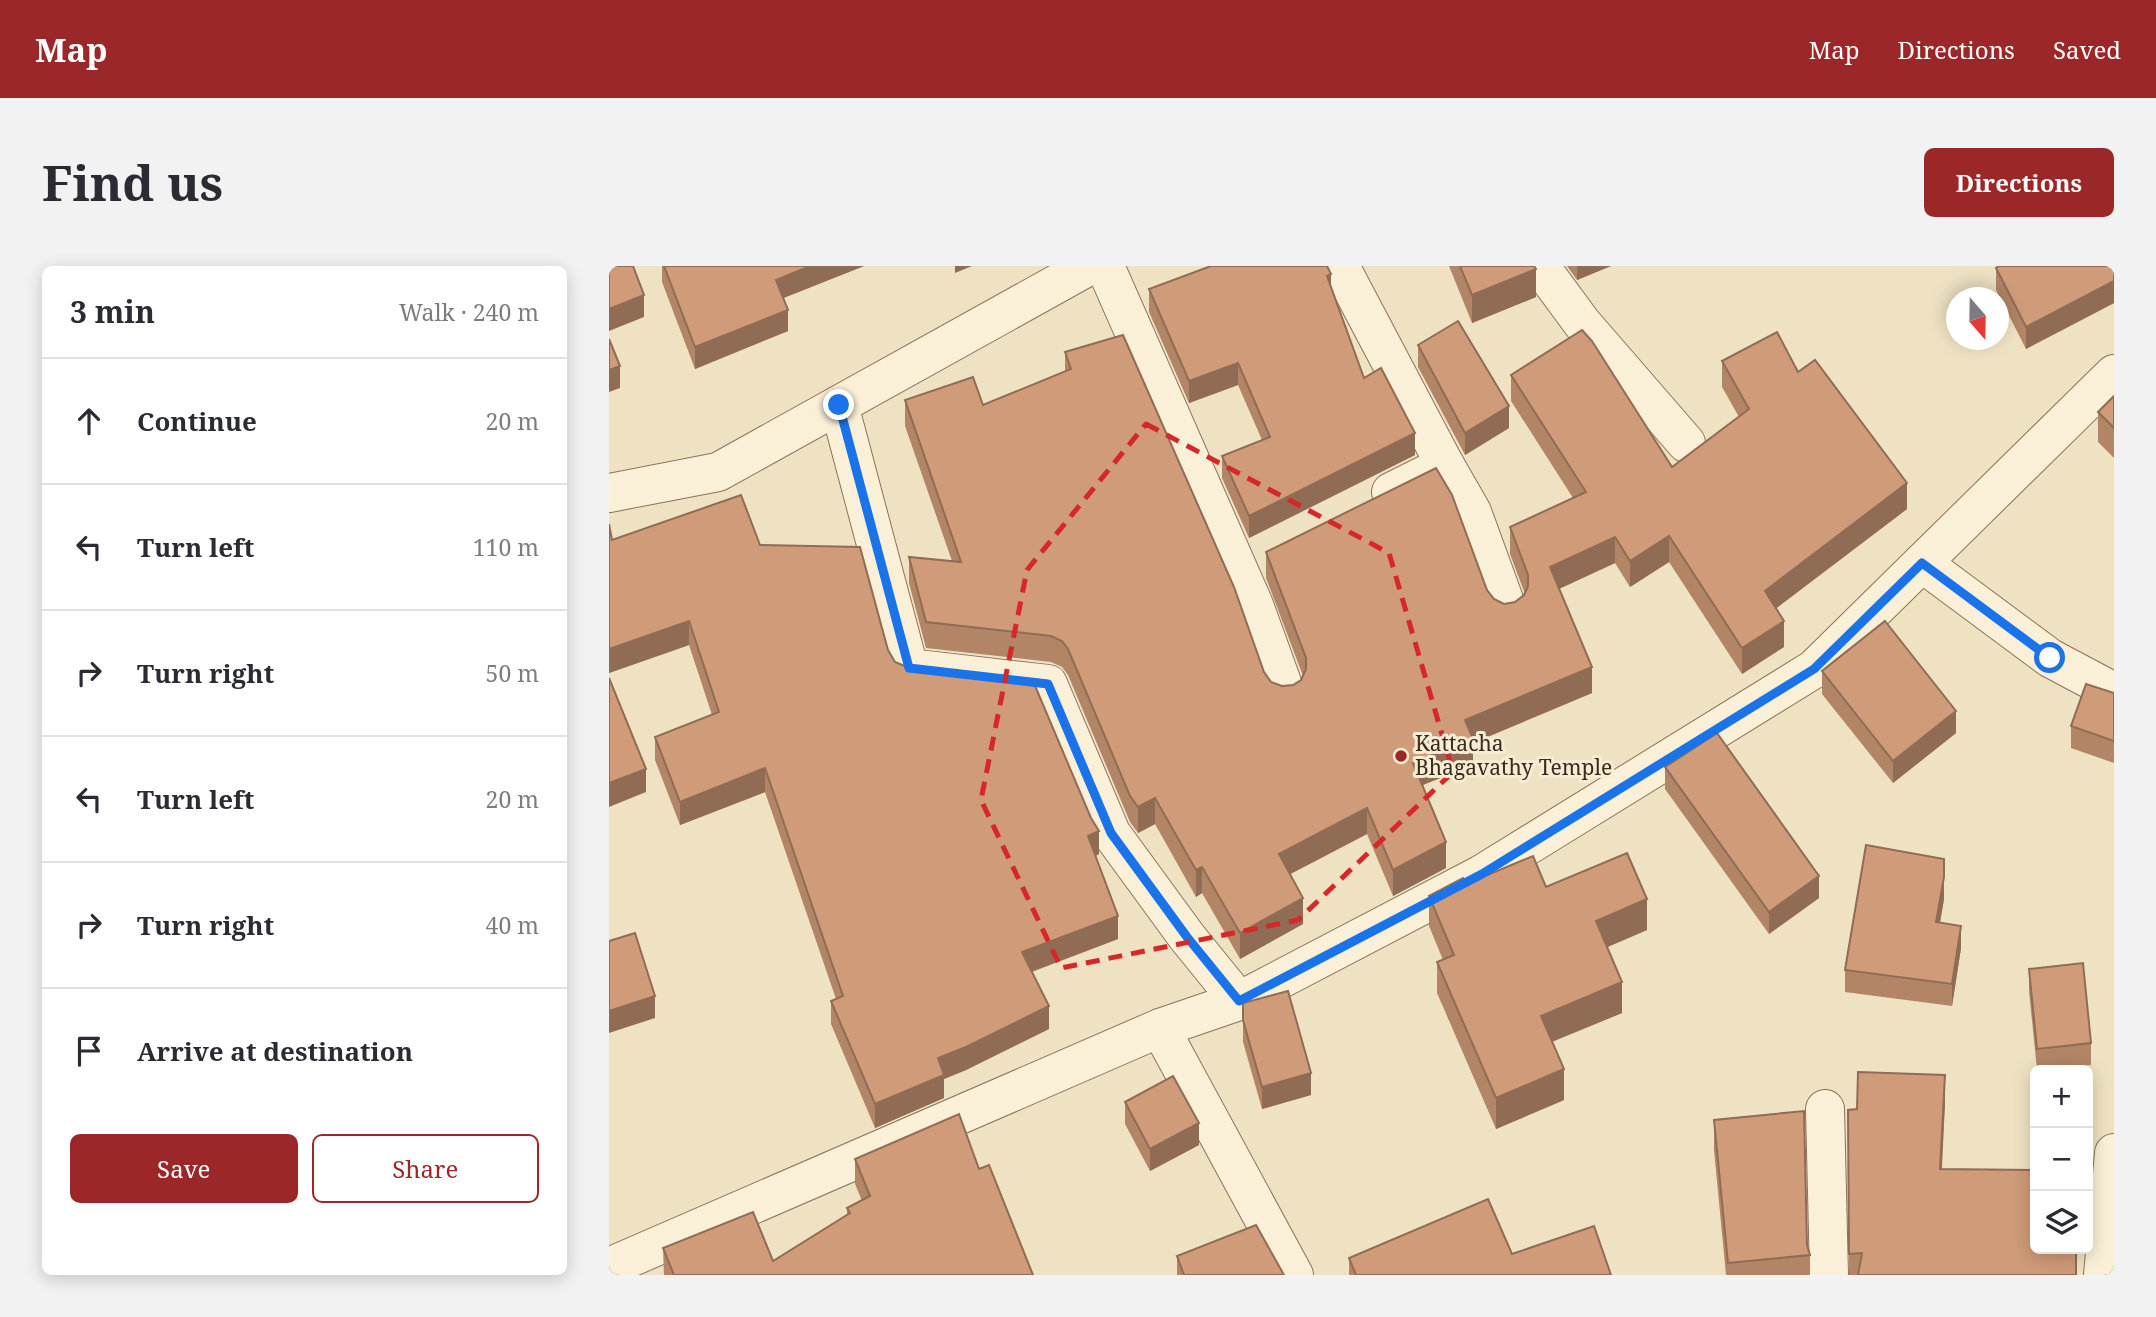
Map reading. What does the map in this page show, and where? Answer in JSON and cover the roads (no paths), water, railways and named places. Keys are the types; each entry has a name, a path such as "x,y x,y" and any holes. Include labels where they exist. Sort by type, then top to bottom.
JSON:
{"street":[{"path":"609,493 718,472 1089,266"},
{"path":"1105,266 1238,568 1285,691"},
{"path":"1340,266 1444,465 1472,512 1507,608"},
{"path":"1540,266 1582,323 1686,443"},
{"path":"609,1267 1160,1028 1239,1001 1482,874 1814,669 2114,374"},
{"path":"839,405 909,668 1048,684 1111,833 1187,937 1239,1001"},
{"path":"1364,506 1444,465"},
{"path":"1238,568 1272,551"},
{"path":"1922,563 2050,658 2114,692"},
{"path":"1160,1028 1294,1275"},
{"path":"1825,1109 1829,1275"},
{"path":"2103,1275 2114,1153"}],"place":[{"name":"Kattacha Bhagavathy Temple","path":"1401,756"}]}
